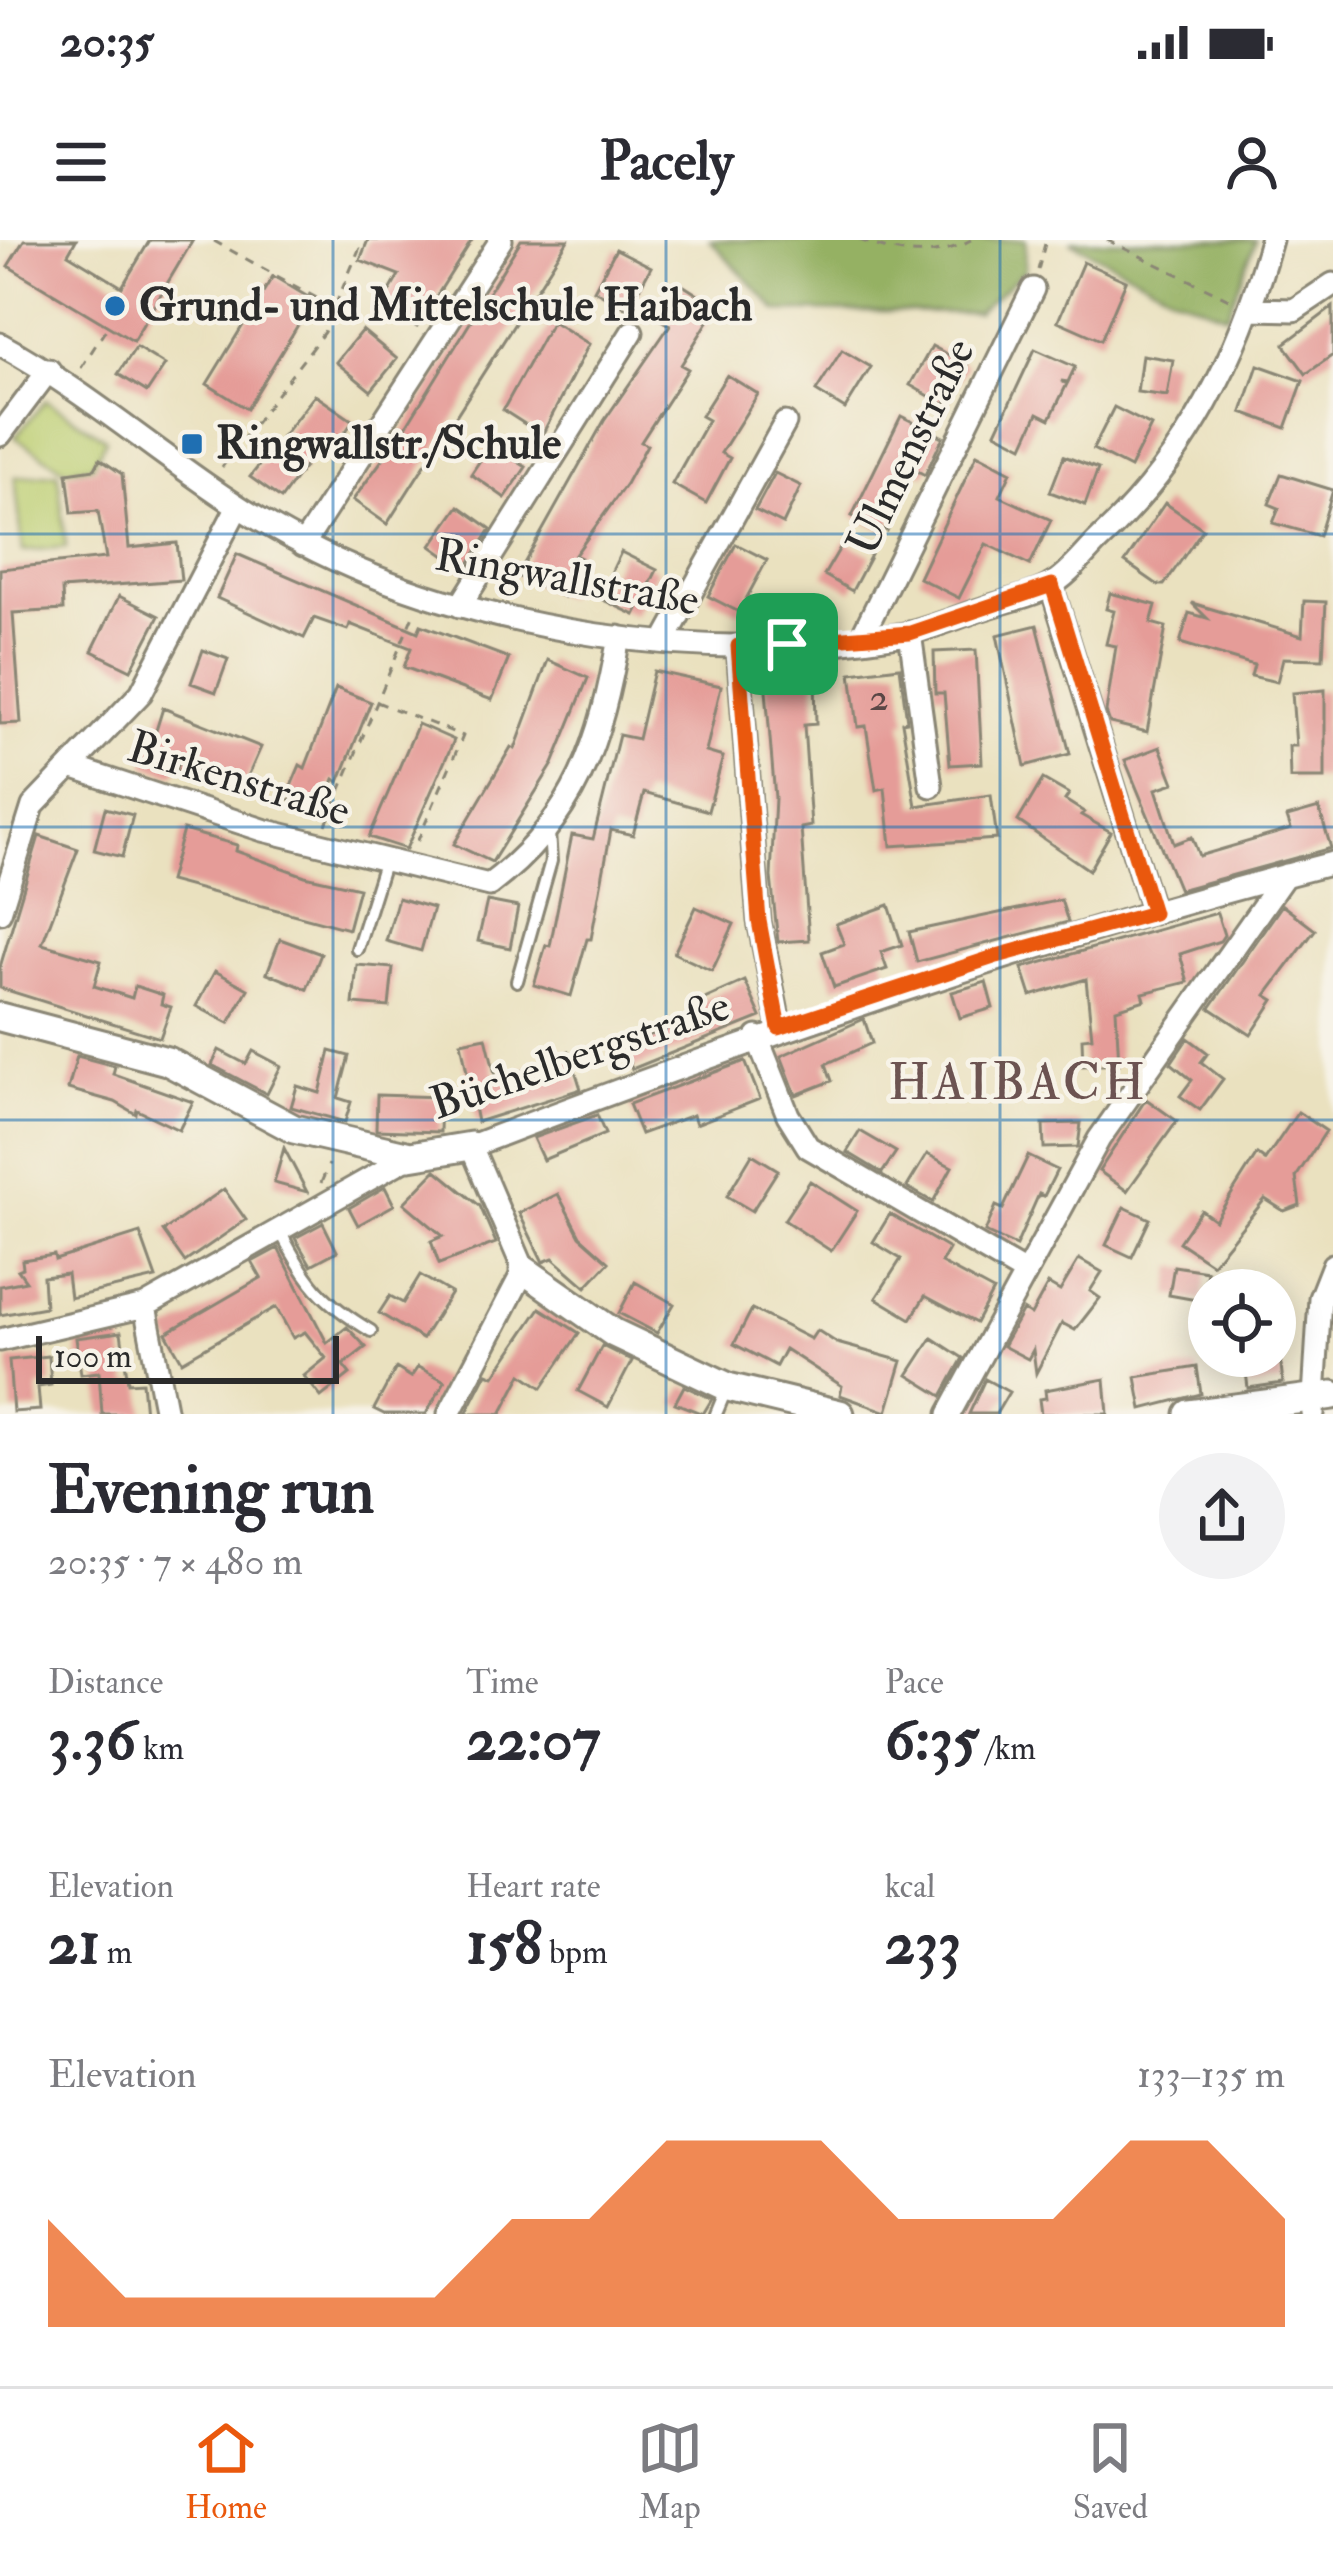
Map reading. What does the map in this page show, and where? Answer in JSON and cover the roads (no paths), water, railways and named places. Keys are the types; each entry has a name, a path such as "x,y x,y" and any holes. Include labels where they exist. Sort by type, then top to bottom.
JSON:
{"street":[{"path":"303,545 501,240"},
{"name":"Ringwallstraße","path":"0,344 49,370 238,506 303,545 422,595 619,637 738,646 860,640 910,633 1052,585 1118,523 1175,456 1222,379 1252,309 1271,240"},
{"path":"1252,309 1294,310 1333,284"},
{"name":"Ulmenstraße","path":"860,640 1033,290"},
{"path":"460,606 632,332"},
{"path":"0,435 49,370"},
{"path":"664,640 785,423"},
{"path":"0,912 33,806 141,693 238,506"},
{"path":"1052,585 1153,913"},
{"path":"910,633 932,786"},
{"name":"Birkenstraße","path":"71,766 318,845 489,885 532,854 574,792 605,715 619,637"},
{"path":"738,646 759,921 779,1028"},
{"name":"Büchelbergstraße","path":"0,1017 167,1061 294,1129 410,1156 471,1146 779,1028 997,956 1333,863"},
{"path":"949,1414 1100,1139 1286,875"},
{"path":"757,1037 788,1115 808,1147 1025,1273"},
{"path":"471,1146 524,1270 614,1333 728,1387 840,1414"},
{"path":"0,1340 145,1306 410,1156"},
{"path":"1189,1414 1320,1402 1320,1298 1333,1264"},
{"path":"449,1414 524,1270"},
{"path":"145,1306 166,1414"}],"lane":[{"name":"Birkenstraße","path":"518,981 551,861 548,830"},
{"name":"Birkenstraße","path":"357,949 395,866"},
{"path":"279,1228 305,1279 328,1305 371,1330"},
{"path":"716,1414 728,1387"}],"place":[{"name":"Grund- und Mittelschule Haibach","path":"115,306"},
{"name":"Ringwallstr./Schule","path":"192,444"}],"district":[{"name":"HAIBACH","path":"1018,1083"}]}
